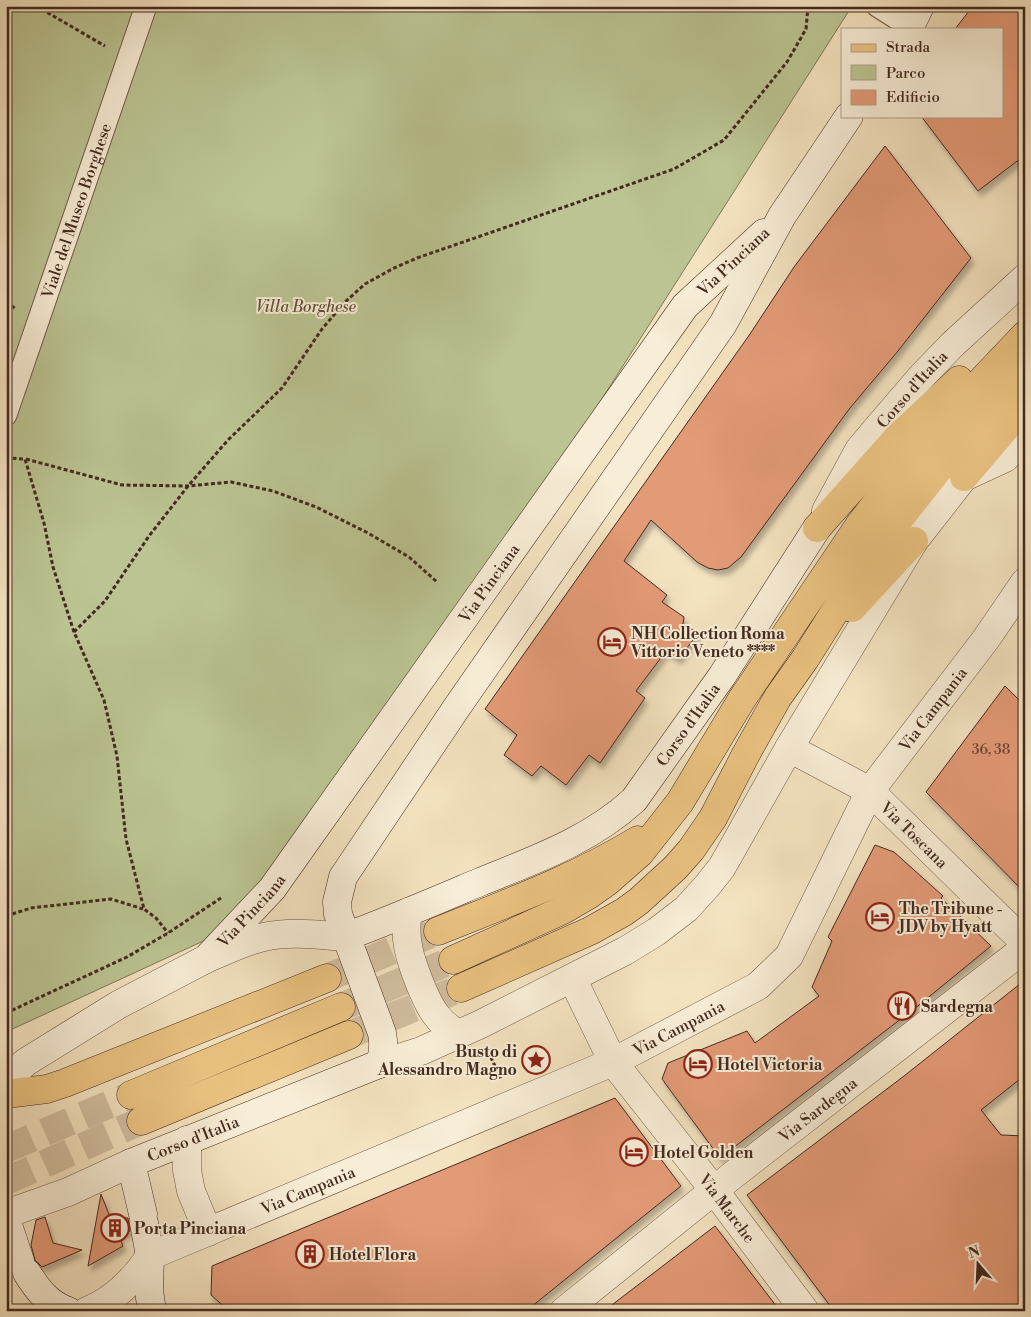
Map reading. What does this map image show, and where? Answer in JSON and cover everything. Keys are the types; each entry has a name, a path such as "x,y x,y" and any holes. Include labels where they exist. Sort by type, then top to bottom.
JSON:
{"main road":[{"path":"817,528 916,418 992,352 1025,328"},
{"name":"Corso d'Italia","path":"453,960 563,910 587,896 635,858 692,784 742,699 860,524 932,433 1025,335"},
{"path":"461,988 590,931 624,912 652,890 686,856 702,836 778,697 805,659 870,556 953,451 1025,373"},
{"path":"964,476 1025,406"},
{"path":"805,659 914,541"},
{"path":"438,931 495,908 604,859 637,841 664,822"},
{"path":"6,1094 27,1092 64,1083 327,978"},
{"path":"131,1095 340,1007"},
{"path":"141,1121 349,1035"}],"street":[{"name":"Viale del Museo Borghese","path":"6,415 146,6"},
{"path":"877,6 913,21"},
{"name":"Via Pinciana","path":"345,937 338,914 337,902 340,886 347,868 723,324 782,216 849,118"},
{"name":"Via Pinciana","path":"206,959 272,889 685,306 782,216"},
{"name":"Corso d'Italia","path":"6,1079 26,1062 118,1005 206,959 265,936 288,934 345,937 564,846 604,825 629,804 662,762 722,676 817,528 859,450 923,375 953,344 1025,278"},
{"path":"964,476 1005,458 1025,439"},
{"name":"Corso d'Italia","path":"6,1214 68,1192 131,1163 379,1064 421,1051 572,978 668,924 697,898 722,867 789,748 914,541 964,476"},
{"name":"Via Campania","path":"150,1256 613,1062 758,986 788,956 870,791 986,639 1025,582"},
{"name":"Via Toscana","path":"789,748 870,791 1025,943"},
{"path":"408,912 405,934 407,950 428,1005 441,1023 459,1034"},
{"path":"345,937 382,1033 383,1049 382,1059 379,1064"},
{"name":"Via Sardegna","path":"564,1311 714,1190 1025,948"},
{"name":"Via Marche","path":"572,978 613,1062 714,1190 805,1311"},
{"path":"188,1140 187,1170 191,1191 208,1232"},
{"path":"131,1163 144,1219 150,1256 149,1291 152,1311"},
{"path":"6,1220 24,1267 44,1297 53,1304 68,1311"},
{"path":"87,1311 114,1297 135,1277 150,1256"}],"path":[{"path":"36,6 128,60"},
{"path":"74,632 105,601 148,536 188,486 228,440 282,388 322,329 345,302 365,284 417,258 674,169 724,140 787,62 806,29 808,7"},
{"path":"6,458 25,459 122,485 188,486 231,482 273,491 316,507 368,533 409,558 438,582"},
{"path":"25,459 44,523 53,567 74,632 104,700 116,756 126,839 144,909"},
{"path":"6,1014 126,957 168,933 225,896"},
{"path":"6,916 31,908 111,899 144,909 156,918 168,933"},
{"path":"485,1046 504,1084"}],"green space":[{"name":"Villa Borghese","path":"6,6 852,6 425,677 225,931 6,1032"}],"building":[{"path":"973,6 1016,6 1025,16 1025,155 978,191 923,118 1004,118 1004,28 956,28"},
{"path":"885,146 971,258 898,351 850,408 741,557 728,568 718,570 708,568 697,562 651,520 624,561 667,595 662,602 684,617 683,624 698,633 679,659 666,651 636,691 645,698 600,763 589,755 566,785 541,766 532,776 504,755 517,735 485,709 750,334 794,267"},
{"path":"1005,686 1025,706 1025,893 926,792"},
{"path":"875,845 894,852 943,896 941,898 991,946 919,1005 720,1158 662,1079 668,1063 747,1031 755,1043 819,996 812,987 832,941 828,937"},
{"path":"1025,980 1025,1075 981,1110 1001,1135 1025,1136 1025,1311 834,1311 747,1195 904,1076"},
{"path":"615,1098 681,1186 526,1311 229,1311 211,1295 212,1266"},
{"path":"101,1194 110,1217 128,1218 130,1231 119,1236 123,1246 88,1266"},
{"path":"45,1217 53,1243 82,1250 42,1267 35,1260 31,1245 36,1220"},
{"path":"715,1226 780,1311 604,1311"}],"tunnel":[{"path":"327,978 438,931"},
{"path":"341,1007 453,960"},
{"path":"349,1035 461,988"},
{"path":"6,1149 131,1095"},
{"path":"6,1181 141,1121"}],"place":[{"name":"NH Collection Roma Vittorio Veneto ****","path":"612,642"},
{"name":"The Tribune - JDV by Hyatt","path":"880,917"},
{"name":"Sardegna","path":"902,1006"},
{"name":"Busto di Alessandro Magno","path":"536,1060"},
{"name":"Hotel Victoria","path":"698,1064"},
{"name":"Hotel Golden","path":"634,1152"},
{"name":"Porta Pinciana","path":"115,1228"},
{"name":"Hotel Flora","path":"310,1254"}]}
